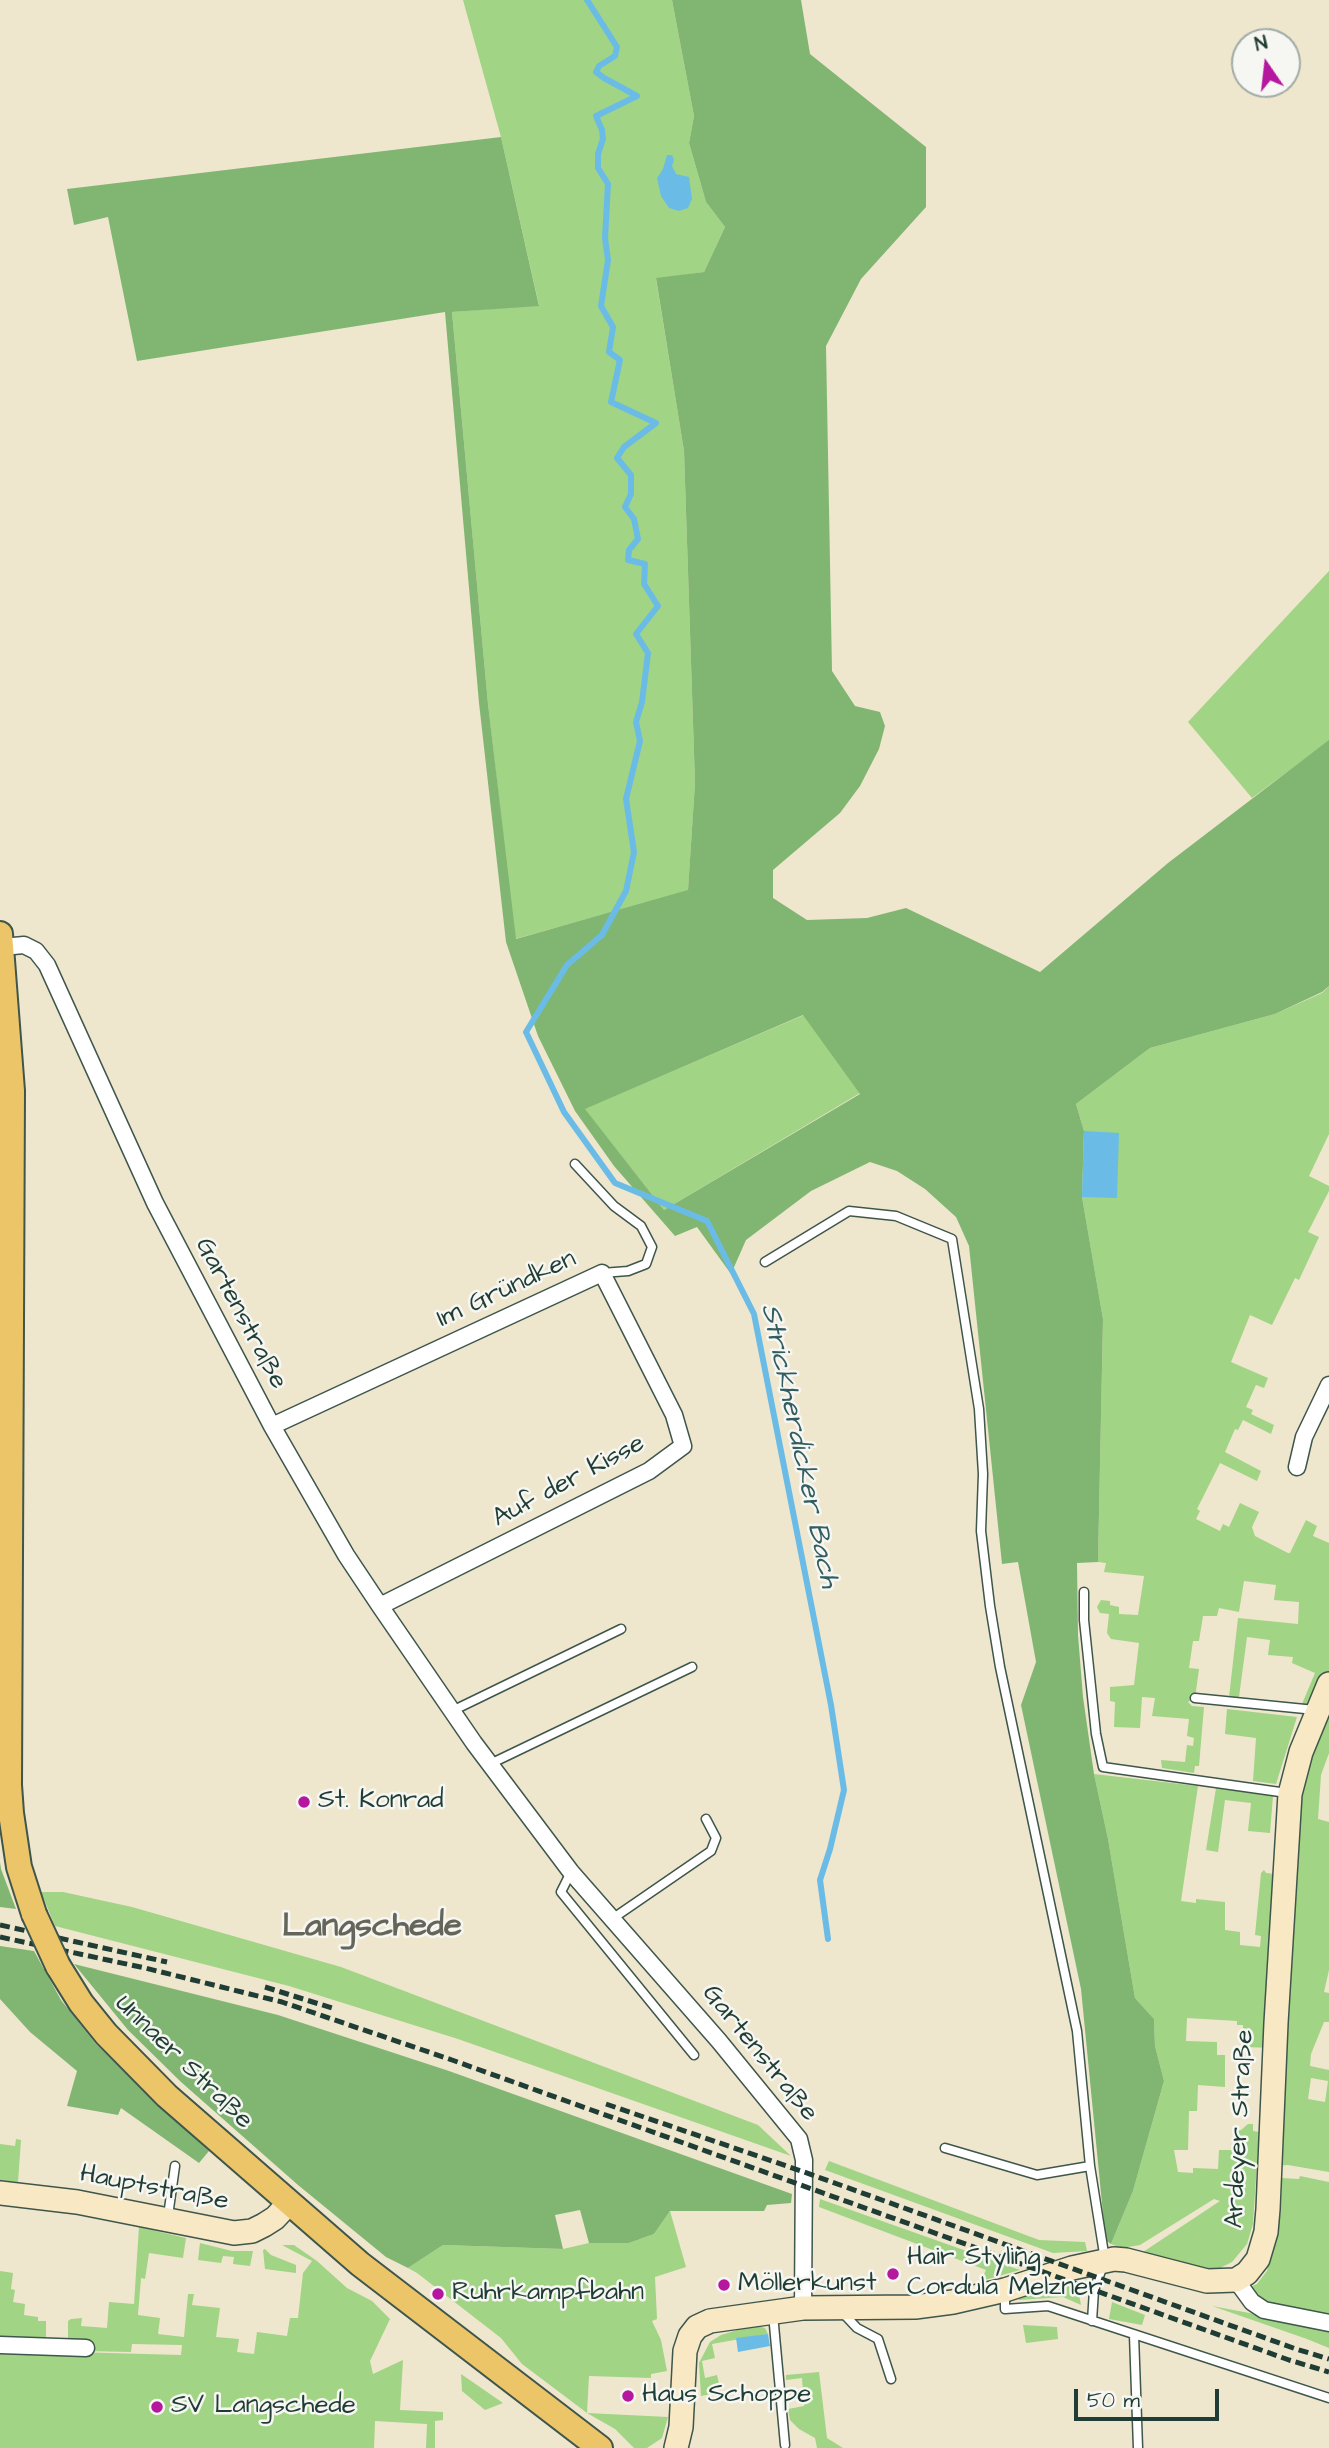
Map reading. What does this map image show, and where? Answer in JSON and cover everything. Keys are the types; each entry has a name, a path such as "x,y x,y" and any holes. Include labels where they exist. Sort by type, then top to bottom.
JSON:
{"main road":[{"name":"Unnaer Straße","path":"1,941 12,1091 9,1785 19,1867 34,1914 58,1966 81,2003 106,2034 167,2096 289,2203 419,2310 600,2448"},
{"name":"Ardeyer Straße","path":"1236,2280 1247,2273 1258,2259 1266,2232 1290,1794 1301,1752 1329,1684"},
{"name":"Hauptstraße","path":"0,2193 77,2202 234,2233 252,2231 264,2225 289,2203"},
{"path":"676,2448 681,2427 685,2351 690,2336 698,2327 710,2321 803,2308 915,2307 953,2302 1005,2290 1105,2260 1126,2260 1207,2281 1236,2280"}],"street":[{"name":"Gartenstraße","path":"1,941 24,945 36,951 47,965 155,1203 272,1426 346,1555 452,1712 571,1872 719,2041 799,2139 804,2160 803,2308"},
{"name":"Im Gründken","path":"272,1426 602,1273"},
{"name":"Auf der Kisse","path":"380,1606 649,1471 683,1446 674,1415 602,1273"},
{"path":"1297,1467 1304,1437 1329,1385"},
{"path":"1236,2280 1252,2302 1264,2310 1329,2322"},
{"path":"0,2345 86,2348"}],"lane":[{"name":"Im Gründken","path":"575,1164 614,1206 641,1226 652,1247 646,1264 628,1271 602,1273"},
{"path":"765,1262 849,1211 896,1216 952,1239 979,1409 983,1474 981,1531 990,1606 1000,1667 1077,2031 1090,2166 1105,2260 1094,2290 1092,2321"},
{"path":"1084,1592 1084,1620 1096,1734 1103,1767 1290,1794"},
{"path":"452,1712 621,1629"},
{"path":"490,1764 692,1667"},
{"path":"1195,1698 1318,1711"},
{"path":"612,1919 710,1851 716,1838 706,1819"},
{"name":"Gartenstraße","path":"571,1872 561,1892 694,2055"},
{"path":"945,2148 1037,2175 1090,2166"},
{"path":"167,2219 175,2166"},
{"path":"1005,2290 1004,2309 1048,2306 1329,2398"},
{"path":"839,2308 857,2328 878,2339 891,2379"},
{"path":"773,2311 785,2445"},
{"path":"1134,2335 1138,2448"}],"green space":[{"path":"463,0 672,0 694,116 689,143 706,202 725,227 704,272 656,279 684,451 695,783 688,891 515,939 488,704 452,312 539,305 501,137"},
{"path":"672,0 801,0 810,54 926,147 926,207 861,279 826,346 832,671 855,706 880,712 885,726 879,749 860,786 840,813 773,870 773,898 807,920 867,918 906,908 1040,972 1168,863 1329,740 1329,986 1322,992 1275,1014 1150,1048 1076,1104 1084,1131 1082,1197 1103,1319 1098,1562 1077,1563 1078,1635 1083,1697 1094,1774 1135,1998 1154,2019 1155,2046 1164,2081 1133,2191 1111,2244 1105,2234 1081,1989 1021,1705 1036,1662 1018,1562 1002,1564 969,1246 956,1217 925,1189 897,1171 870,1162 811,1191 746,1240 731,1274 697,1227 675,1236 614,1166 575,1111 538,1036 506,942 479,703 445,312 137,361 108,217 74,225 67,189 501,137 539,306 452,312 488,704 516,939 688,890 695,783 684,451 656,278 704,272 725,227 706,202 689,143 694,116","holes":["803,1015 860,1094 664,1210 585,1109"]},
{"path":"1329,571 1329,741 1252,798 1188,722"},
{"path":"1329,986 1329,1134 1309,1176 1329,1186 1329,1191 1308,1232 1319,1237 1299,1280 1295,1278 1272,1325 1250,1315 1231,1362 1268,1378 1264,1388 1256,1385 1246,1407 1253,1410 1251,1414 1274,1425 1271,1434 1243,1420 1238,1430 1235,1429 1225,1452 1261,1471 1257,1481 1220,1463 1197,1509 1200,1511 1196,1519 1220,1531 1223,1524 1229,1527 1240,1503 1259,1512 1252,1527 1255,1536 1288,1553 1306,1520 1317,1526 1313,1536 1329,1543 1329,1753 1321,1775 1318,1819 1329,1822 1329,1970 1324,1992 1329,1993 1329,2022 1324,2022 1311,2054 1310,2066 1329,2070 1329,2172 1288,2165 1272,2166 1275,2048 1242,2047 1243,2041 1246,2041 1246,2033 1243,2032 1243,2025 1237,2025 1237,2021 1187,2018 1186,2041 1217,2042 1217,2055 1225,2055 1225,2087 1198,2085 1197,2111 1189,2111 1188,2150 1174,2150 1178,2172 1193,2173 1193,2168 1218,2169 1219,2150 1235,2150 1235,2131 1253,2124 1253,2131 1259,2132 1253,2224 1247,2244 1232,2262 1204,2271 1140,2254 1220,2201 1214,2199 1140,2245 1122,2248 1111,2244 1133,2191 1164,2081 1155,2046 1154,2019 1135,1998 1094,1774 1198,1786 1181,1901 1196,1903 1196,1899 1225,1902 1225,1930 1240,1932 1240,1945 1260,1947 1261,1936 1255,1935 1261,1873 1264,1870 1266,1873 1283,1875 1319,1705 1302,1704 1315,1673 1292,1663 1293,1657 1268,1655 1270,1640 1247,1637 1239,1697 1229,1697 1238,1618 1298,1624 1299,1602 1274,1600 1276,1585 1244,1581 1239,1612 1219,1608 1217,1616 1203,1616 1199,1641 1193,1641 1189,1668 1199,1669 1195,1698 1188,1702 1192,1706 1204,1707 1199,1766 1195,1766 1194,1773 1162,1768 1161,1760 1185,1762 1187,1745 1193,1746 1194,1738 1187,1736 1189,1719 1152,1716 1155,1698 1142,1697 1140,1728 1114,1727 1115,1702 1110,1701 1110,1687 1134,1685 1139,1643 1111,1639 1107,1633 1109,1614 1100,1613 1097,1607 1101,1600 1110,1601 1110,1605 1119,1607 1119,1614 1138,1615 1144,1576 1104,1572 1106,1563 1098,1562 1103,1319 1082,1197 1084,1131 1076,1104 1150,1048 1275,1014 1322,993","holes":["1311,2078 1328,2081 1325,2102 1308,2099"]},
{"path":"804,1015 860,1093 664,1210 584,1109"},
{"path":"1227,1709 1297,1717 1276,1784 1253,1781 1256,1738 1225,1734"},
{"path":"1216,1788 1273,1796 1270,1833 1248,1831 1251,1803 1225,1800 1218,1852 1206,1850"},
{"path":"0,1862 1,1869 16,1909 0,1907"},
{"path":"41,1892 63,1892 132,1907 341,1967 758,2125 791,2156 458,2039 289,1986 55,1926"},
{"path":"0,1946 34,1951 61,2000 95,2043 209,2151 199,2163 121,2108 118,2115 67,2106 77,2071 30,2032 0,1999"},
{"path":"74,1964 278,2015 449,2071 792,2194 791,2203 767,2205 764,2211 670,2211 654,2234 629,2243 589,2243 580,2210 555,2215 563,2249 443,2245 408,2268 386,2257 298,2185 181,2082 128,2030"},
{"path":"16,2139 21,2140 18,2182 0,2180 0,2144 15,2146"},
{"path":"829,2161 1039,2240 1085,2242 1087,2251 1053,2253 825,2170"},
{"path":"1300,2176 1329,2182 1329,2318 1263,2302 1250,2287 1257,2284 1267,2271 1281,2211 1282,2178 1299,2179"},
{"path":"820,2199 1020,2270 981,2281 986,2270 819,2207"},
{"path":"670,2211 686,2267 655,2277 657,2319 652,2321 661,2340 667,2371 651,2374 651,2378 589,2376 587,2413 522,2364 501,2338 408,2268 443,2245 563,2249 589,2243 629,2243 654,2234"},
{"path":"139,2227 186,2238 183,2258 149,2253 145,2279 141,2278 138,2315 160,2318 158,2334 184,2337 188,2294 194,2294 192,2305 220,2308 216,2337 239,2339 237,2352 254,2354 257,2332 287,2336 290,2318 298,2318 303,2273 312,2261 282,2245 294,2245 347,2288 372,2301 390,2319 370,2361 373,2374 403,2360 400,2410 443,2412 443,2420 435,2421 435,2448 426,2448 427,2424 375,2421 374,2448 0,2448 0,2350 181,2355 182,2345 132,2344 131,2352 85,2351 68,2342 68,2321 71,2319 82,2318 81,2326 107,2328 109,2302 134,2304"},
{"path":"200,2243 232,2251 253,2251 250,2266 233,2264 234,2257 223,2256 221,2263 198,2260"},
{"path":"265,2249 271,2255 296,2265 296,2273 265,2269"},
{"path":"0,2271 13,2273 13,2302 25,2304 24,2315 38,2317 38,2321 46,2321 46,2338 43,2341 0,2340"},
{"path":"1069,2280 1077,2283 1081,2305 1063,2297 1019,2300 1017,2294"},
{"path":"1112,2302 1145,2315 1142,2325 1109,2319"},
{"path":"1212,2306 1329,2328 1329,2348 1307,2339"},
{"path":"754,2325 765,2328 768,2334 712,2344 715,2358 702,2361 705,2378 717,2375 721,2392 701,2396 699,2363 710,2342 721,2335"},
{"path":"1023,2325 1057,2327 1058,2339 1026,2343"},
{"path":"819,2372 827,2438 843,2448 817,2448 815,2438 790,2420 788,2409 804,2406 802,2378 786,2380 786,2375"},
{"path":"461,2374 503,2403 485,2410 462,2391"},
{"path":"587,2413 668,2417 662,2438 647,2448 634,2448 615,2429"}],"water":[{"path":"667,155 672,155 672,166 676,174 689,177 692,199 688,208 679,211 669,208 661,196 657,178"},
{"path":"1084,1131 1119,1133 1117,1198 1082,1197"},
{"path":"768,2334 770,2346 738,2352 736,2338"}],"waterway":[{"name":"Strickherdicker Bach","path":"587,0 617,47 615,56 599,66 596,72 637,96 596,116 603,139 598,154 598,168 608,184 605,238 608,260 601,306 613,327 609,352 620,360 611,402 656,423 624,447 617,458 631,475 631,494 625,507 634,519 638,539 629,550 628,560 645,564 644,584 658,606 636,634 648,653 642,702 636,722 640,741 626,799 634,852 626,891 602,935 567,965 526,1032 564,1112 615,1183 707,1221 754,1314 831,1705 844,1790 820,1880 828,1939"}],"railway":[{"path":"0,1925 167,1962"},
{"path":"0,1937 145,1968 282,2002 1329,2372"},
{"path":"265,1987 335,2009"},
{"path":"606,2104 1329,2359"}],"place":[{"name":"St. Konrad","path":"304,1802"},
{"name":"Hair Styling Cordula Melzner","path":"893,2274"},
{"name":"Möllerkunst","path":"724,2285"},
{"name":"Ruhrkampfbahn","path":"438,2294"},
{"name":"Haus Schoppe","path":"628,2396"},
{"name":"SV Langschede","path":"157,2407"}],"district":[{"name":"Langschede","path":"372,1928"}]}
